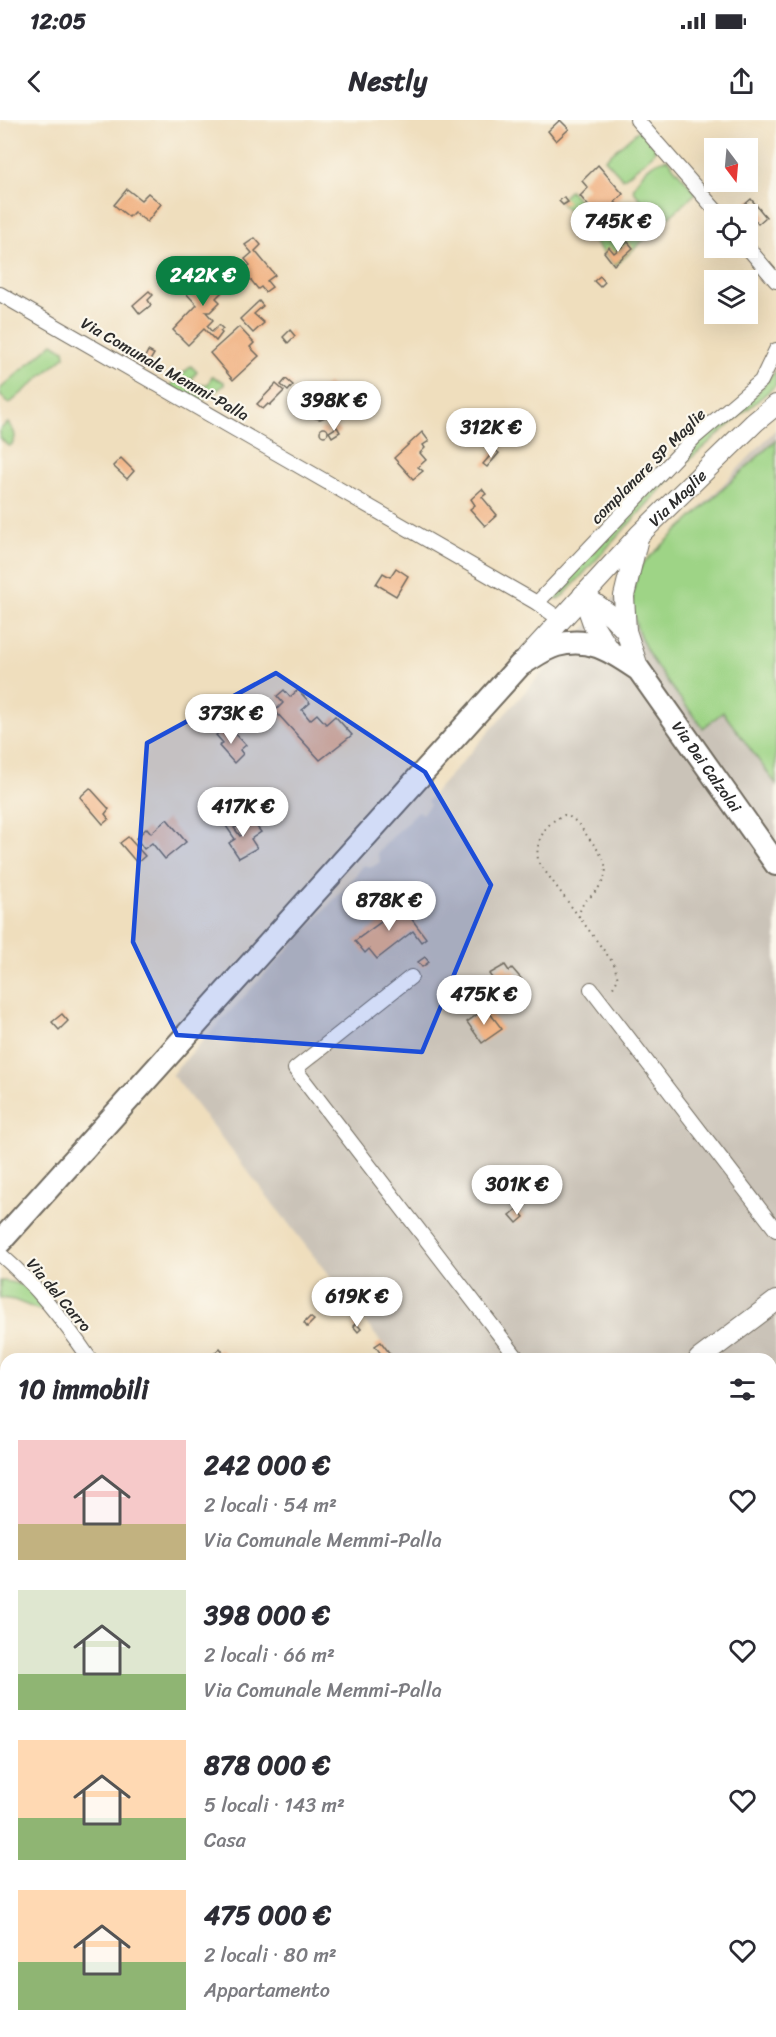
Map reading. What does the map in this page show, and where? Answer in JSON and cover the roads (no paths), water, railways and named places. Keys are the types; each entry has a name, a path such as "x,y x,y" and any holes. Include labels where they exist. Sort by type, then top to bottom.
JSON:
{"main road":[{"path":"0,1242 520,665 556,645 587,641 610,651 639,670"},
{"name":"Via Dei Calzolai","path":"639,670 776,864"}],"street":[{"path":"637,120 710,204"},
{"path":"756,258 776,281"},
{"name":"Via Comunale Memmi-Palla","path":"0,294 537,603 561,620"},
{"name":"complanare SP Maglie","path":"537,603 694,438 761,381 776,350"},
{"name":"Via Maglie","path":"520,665 639,535 755,422 776,405"},
{"path":"639,535 624,596 626,631 639,670"},
{"path":"583,595 612,616 626,631"},
{"path":"583,595 594,626 610,651"},
{"path":"411,977 295,1069 513,1353"},
{"path":"591,989 776,1230"},
{"name":"Via del Carro","path":"0,1254 32,1283 61,1317 86,1353"},
{"path":"707,1353 776,1301"}]}
